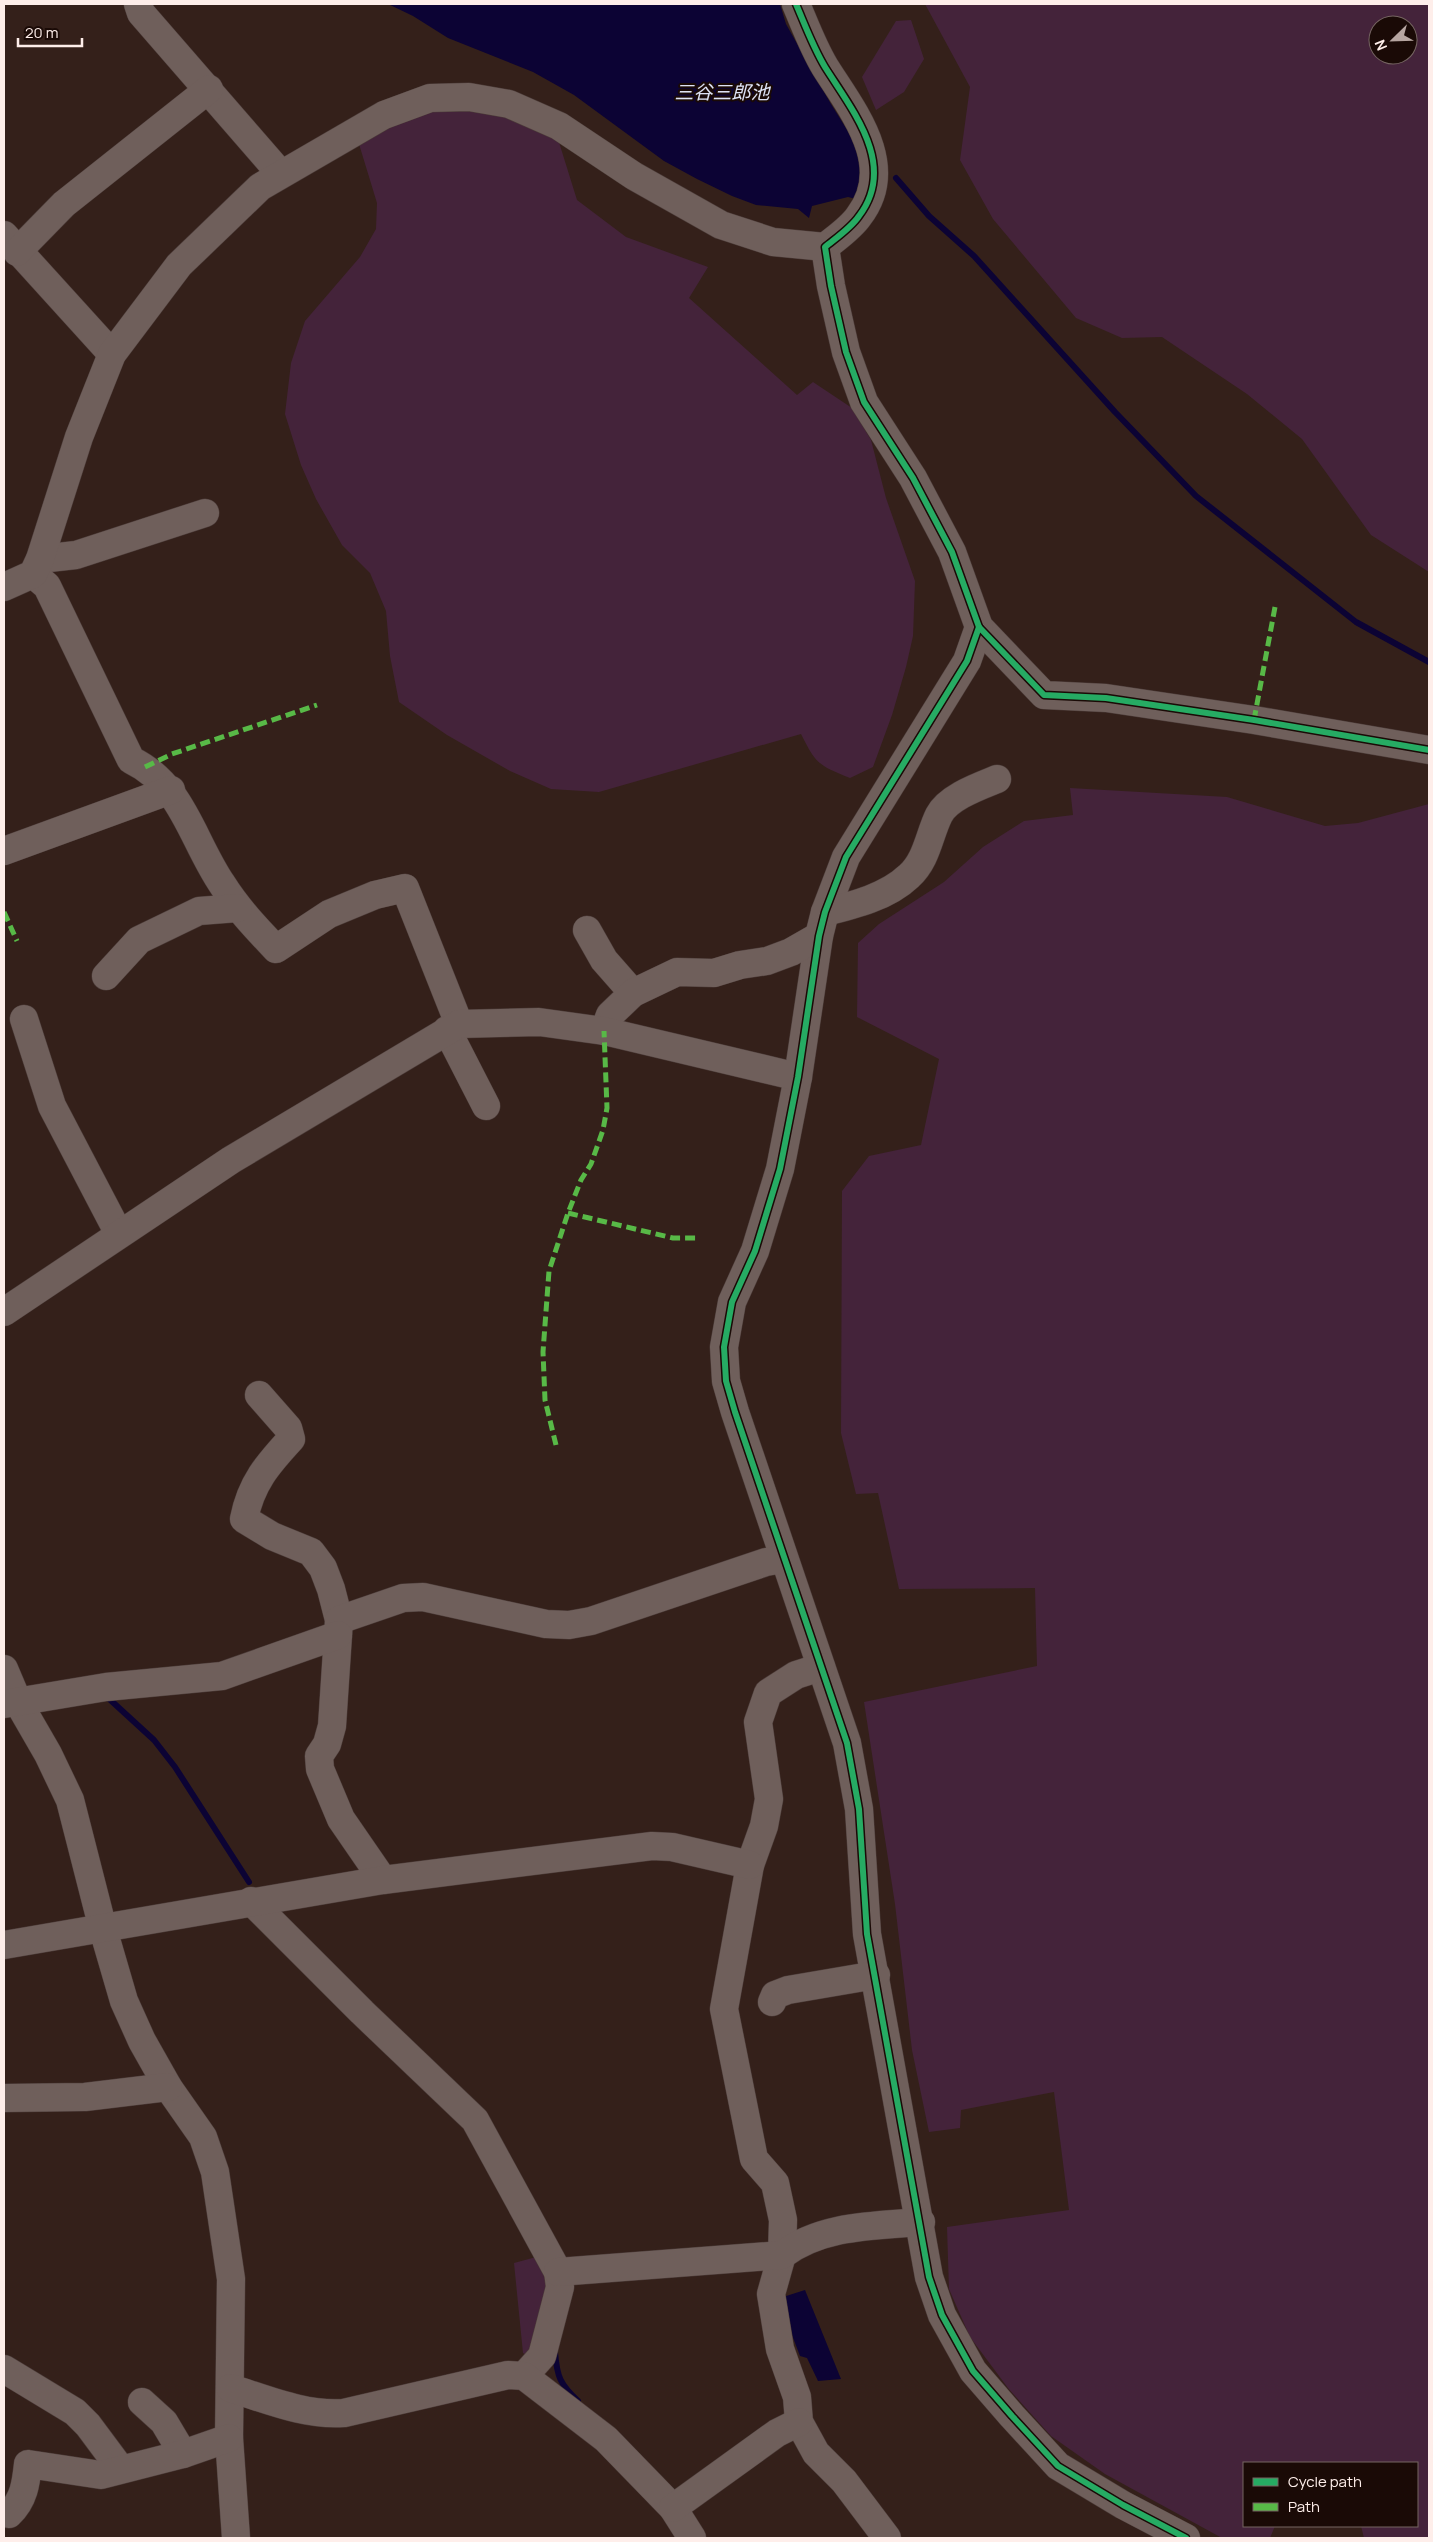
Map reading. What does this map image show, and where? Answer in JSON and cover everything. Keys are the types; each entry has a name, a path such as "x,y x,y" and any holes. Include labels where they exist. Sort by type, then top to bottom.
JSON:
{"street":[{"path":"138,4 141,13 280,174"},
{"path":"486,1106 453,1027 405,888 375,895 329,914 276,949 238,908 220,883 171,790 145,767 131,760 37,567 82,428 112,354 179,265 260,187 384,116 430,98 469,97 509,104 559,126 634,176 721,226 773,242 825,247 859,217 868,203 873,188 873,159 867,137 857,115 824,66 796,4"},
{"path":"112,354 10,243 64,204 209,90"},
{"path":"825,247 830,286 846,352 864,402 914,478 952,552 979,627 1044,695 1116,700 1254,720 1429,750"},
{"path":"4,587 37,567 205,513"},
{"path":"979,627 967,661 846,857 822,924 798,1077 780,1168 755,1251 732,1302 724,1347 726,1381 847,1743 860,1809 867,1934 876,1974 929,2277 942,2315 973,2371 1058,2466 1123,2505 1186,2538"},
{"path":"604,1031 610,1015 633,993 677,972 714,973 740,965 767,961 791,952 822,924 890,890 911,876 929,846 940,813 959,796 997,779"},
{"path":"4,851 171,790"},
{"path":"106,976 138,940 199,911 238,908"},
{"path":"587,930 604,960 633,993"},
{"path":"24,1019 52,1106 119,1234"},
{"path":"4,1312 231,1160 453,1027 539,1022 604,1031 798,1077"},
{"path":"259,1395 288,1428 292,1439 264,1468 247,1504 244,1519 272,1536 311,1552 322,1568 338,1627 332,1726 327,1744 319,1756 320,1768 341,1819 383,1880"},
{"path":"11,1703 106,1687 222,1676 403,1598 423,1597 546,1624 569,1625 591,1621 766,1562 784,1559"},
{"path":"821,1667 796,1675 768,1693 758,1722 769,1799 764,1826 750,1865 724,2009 754,2159 775,2183 783,2220 782,2255 771,2294 780,2349 797,2397 799,2422 816,2453 844,2481 887,2538"},
{"path":"4,1669 11,1703 48,1754 70,1800 103,1929 124,2001 142,2041 168,2087 203,2138 215,2172 231,2279 229,2438 236,2538"},
{"path":"4,1945 103,1929 251,1901 383,1880 652,1846 672,1846 750,1865"},
{"path":"251,1901 362,2012 475,2120 558,2272 560,2287 542,2356 524,2376"},
{"path":"772,2002 775,1995 788,1990 876,1974"},
{"path":"4,2098 85,2097 168,2087"},
{"path":"558,2272 782,2255 799,2242 828,2232 920,2222"},
{"path":"4,2369 75,2412 88,2425 120,2468"},
{"path":"230,2388 311,2412 328,2414 508,2375 524,2376 606,2439 678,2504 692,2538"},
{"path":"142,2402 164,2422 183,2454"},
{"path":"678,2504 777,2433 799,2422"},
{"path":"10,2514 18,2505 26,2486 28,2464 101,2475 120,2468 183,2454 229,2438"}],"shaded area":[{"path":"925,4 1429,4 1429,572 1371,535 1302,439 1247,394 1162,337 1122,338 1076,318 993,219 960,160 970,87"},
{"path":"911,20 924,59 904,92 876,110 862,77 896,21"},
{"path":"448,107 494,111 558,139 577,200 626,237 708,267 689,298 797,395 813,382 852,408 871,440 886,498 915,581 913,636 906,667 892,715 873,767 850,778 831,770 819,762 810,752 801,734 599,792 551,789 510,771 447,735 399,702 390,656 386,611 370,573 342,545 316,499 301,465 285,414 291,363 305,321 360,257 376,229 377,203 359,144 405,116"},
{"path":"1070,788 1227,797 1325,826 1358,823 1429,804 1429,2538 1364,2538 1361,2527 1418,2527 1418,2462 1243,2462 1243,2527 1275,2527 1270,2538 1222,2538 1105,2474 1051,2436 1008,2388 970,2337 949,2289 947,2227 1069,2210 1054,2092 961,2110 960,2128 929,2132 912,2050 895,1904 864,1702 1037,1666 1035,1588 899,1589 878,1493 856,1494 841,1433 842,1191 869,1156 921,1145 939,1059 857,1017 858,943 879,924 944,882 983,847 1024,821 1073,815"},
{"path":"540,2256 552,2273 531,2358 523,2353 514,2263"}],"water":[{"name":"三谷三郎池","path":"388,4 780,4 786,24 831,104 851,136 871,152 856,199 848,197 812,206 809,218 798,209 756,205 732,196 664,161 574,95 533,72 448,38 413,16"},
{"path":"805,2290 841,2379 818,2381 807,2358 800,2356 781,2306 783,2297"}],"waterway":[{"path":"896,178 929,216 974,256 1115,412 1196,496 1356,622 1429,662"},
{"path":"106,1696 154,1740 175,1767 249,1882"},
{"path":"555,2352 560,2380 578,2401"}],"marked path":[{"path":"1254,720 1275,607"},
{"path":"145,767 172,754 317,705"},
{"path":"4,912 17,941"},
{"path":"556,1445 545,1400 543,1352 549,1271 568,1213 581,1180 591,1164 603,1130 607,1108 604,1031"},
{"path":"568,1213 673,1238 697,1238"}],"cycle path":[{"path":"796,4 809,36 825,67 847,101 867,138 872,158 874,177 870,197 856,220 825,247 831,286 846,352 864,402 913,478 952,552 979,627 1044,695 1106,698 1254,720 1429,750"},
{"path":"979,627 967,661 846,857 825,912 819,936 798,1077 780,1169 755,1251 732,1302 724,1347 726,1381 847,1743 859,1809 867,1934 929,2277 942,2315 973,2371 1058,2466 1123,2505 1186,2538"}]}
